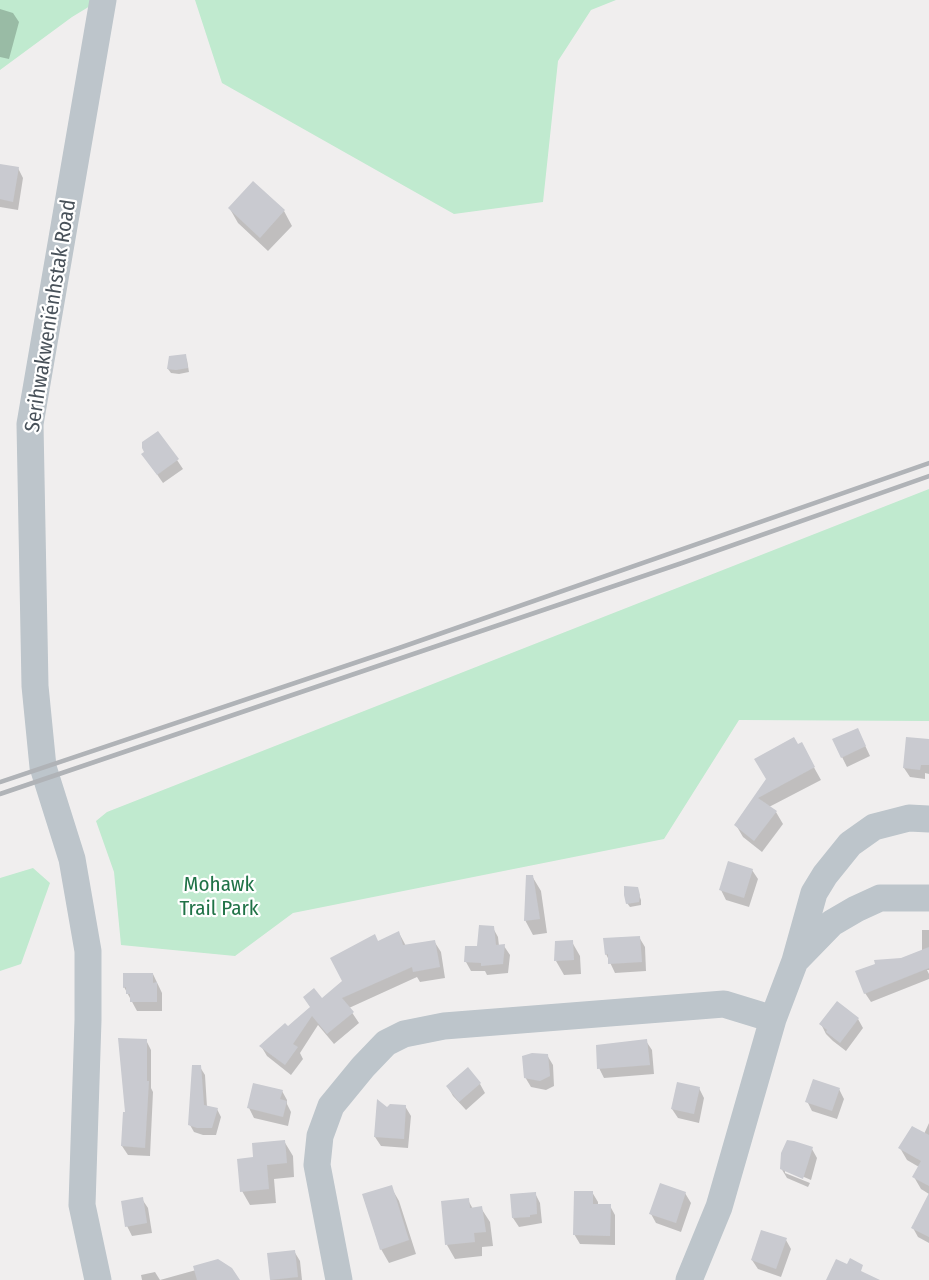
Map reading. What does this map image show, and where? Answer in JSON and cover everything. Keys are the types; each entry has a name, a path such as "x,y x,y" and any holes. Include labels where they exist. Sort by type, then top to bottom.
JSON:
{"street":[{"name":"Serihwakweniénhstak Road","path":"98,1280 82,1205 88,951 72,859 43,767 35,686 30,424 103,0"},
{"path":"689,1280 720,1207 773,1019 795,961 814,893 850,844 874,827 909,818 929,819"},
{"path":"795,961 832,923 856,909 880,898 929,898"},
{"path":"339,1280 316,1166 320,1136 331,1106 386,1043 404,1034 444,1026 724,1004 773,1019"}],"green space":[{"path":"0,0 100,0 72,17 0,70"},
{"path":"195,0 616,0 591,10 558,61 543,202 454,214 222,83"},
{"name":"Mohawk Trail Park","path":"929,489 929,721 739,720 664,839 293,913 235,956 121,945 114,872 96,821 107,812"},
{"path":"33,868 50,883 21,964 0,971 0,878"}],"building":[{"path":"0,164 19,167 13,202 0,199"},
{"path":"253,181 285,210 260,238 228,208"},
{"path":"186,354 188,368 167,369 169,356"},
{"path":"158,431 179,459 157,475 141,454 144,452 142,442"},
{"path":"858,728 866,746 841,758 832,739"},
{"path":"794,737 798,744 802,742 815,767 758,798 777,811 754,841 734,825 766,779 754,759"},
{"path":"906,737 929,739 929,765 921,765 920,770 903,768"},
{"path":"728,861 753,869 744,898 719,890"},
{"path":"526,875 533,875 540,919 524,921"},
{"path":"624,886 638,887 639,902 626,904"},
{"path":"479,925 494,926 496,945 505,944 503,964 481,966 481,963 464,962 465,946 477,946"},
{"path":"399,931 403,945 435,940 440,967 413,972 412,967 342,998 354,1012 327,1034 312,1016 293,1044 298,1047 285,1065 259,1046 285,1023 288,1026 310,1007 303,997 314,988 322,998 342,981 330,958 375,934 378,941"},
{"path":"640,936 642,962 608,964 608,954 605,955 603,938"},
{"path":"573,940 574,960 554,961 555,941"},
{"path":"929,947 929,968 864,994 855,971 875,964 874,960 901,958"},
{"path":"123,973 153,973 153,983 157,982 157,1002 130,1002 130,994 126,994 126,987 123,988"},
{"path":"837,1001 859,1018 840,1043 819,1024"},
{"path":"118,1038 147,1039 147,1081 149,1081 145,1148 121,1146 123,1112 125,1112"},
{"path":"647,1039 650,1065 597,1069 596,1045"},
{"path":"532,1053 548,1054 550,1076 540,1081 524,1078 522,1056"},
{"path":"192,1065 201,1065 204,1105 218,1108 212,1128 197,1128 188,1125"},
{"path":"468,1067 481,1083 459,1102 446,1086"},
{"path":"813,1079 840,1088 832,1111 805,1102"},
{"path":"677,1082 700,1087 694,1114 671,1109"},
{"path":"253,1083 283,1090 280,1099 287,1101 283,1117 247,1108"},
{"path":"377,1099 387,1107 390,1104 406,1105 404,1139 374,1137"},
{"path":"912,1126 929,1135 929,1186 912,1177 921,1161 898,1148"},
{"path":"285,1140 287,1163 267,1165 269,1189 240,1192 237,1159 253,1157 252,1143"},
{"path":"787,1140 813,1147 803,1179 780,1169 781,1153"},
{"path":"660,1183 686,1192 676,1223 649,1214"},
{"path":"392,1185 409,1240 380,1250 362,1194"},
{"path":"574,1191 593,1191 593,1204 611,1204 610,1236 573,1235"},
{"path":"536,1192 537,1214 530,1215 530,1217 512,1218 510,1194"},
{"path":"929,1193 929,1237 911,1228"},
{"path":"143,1197 147,1223 125,1227 121,1201"},
{"path":"469,1198 470,1208 482,1206 486,1232 474,1233 475,1242 445,1245 441,1201"},
{"path":"761,1230 787,1238 776,1269 751,1260"},
{"path":"295,1250 298,1277 270,1280 267,1253"},
{"path":"850,1258 863,1265 861,1271 880,1280 826,1280 836,1259 847,1264"},
{"path":"218,1259 232,1268 240,1280 197,1280 193,1266"}],"railway":[{"path":"0,782 399,648 929,463"},
{"path":"0,794 682,563 929,476"}]}
